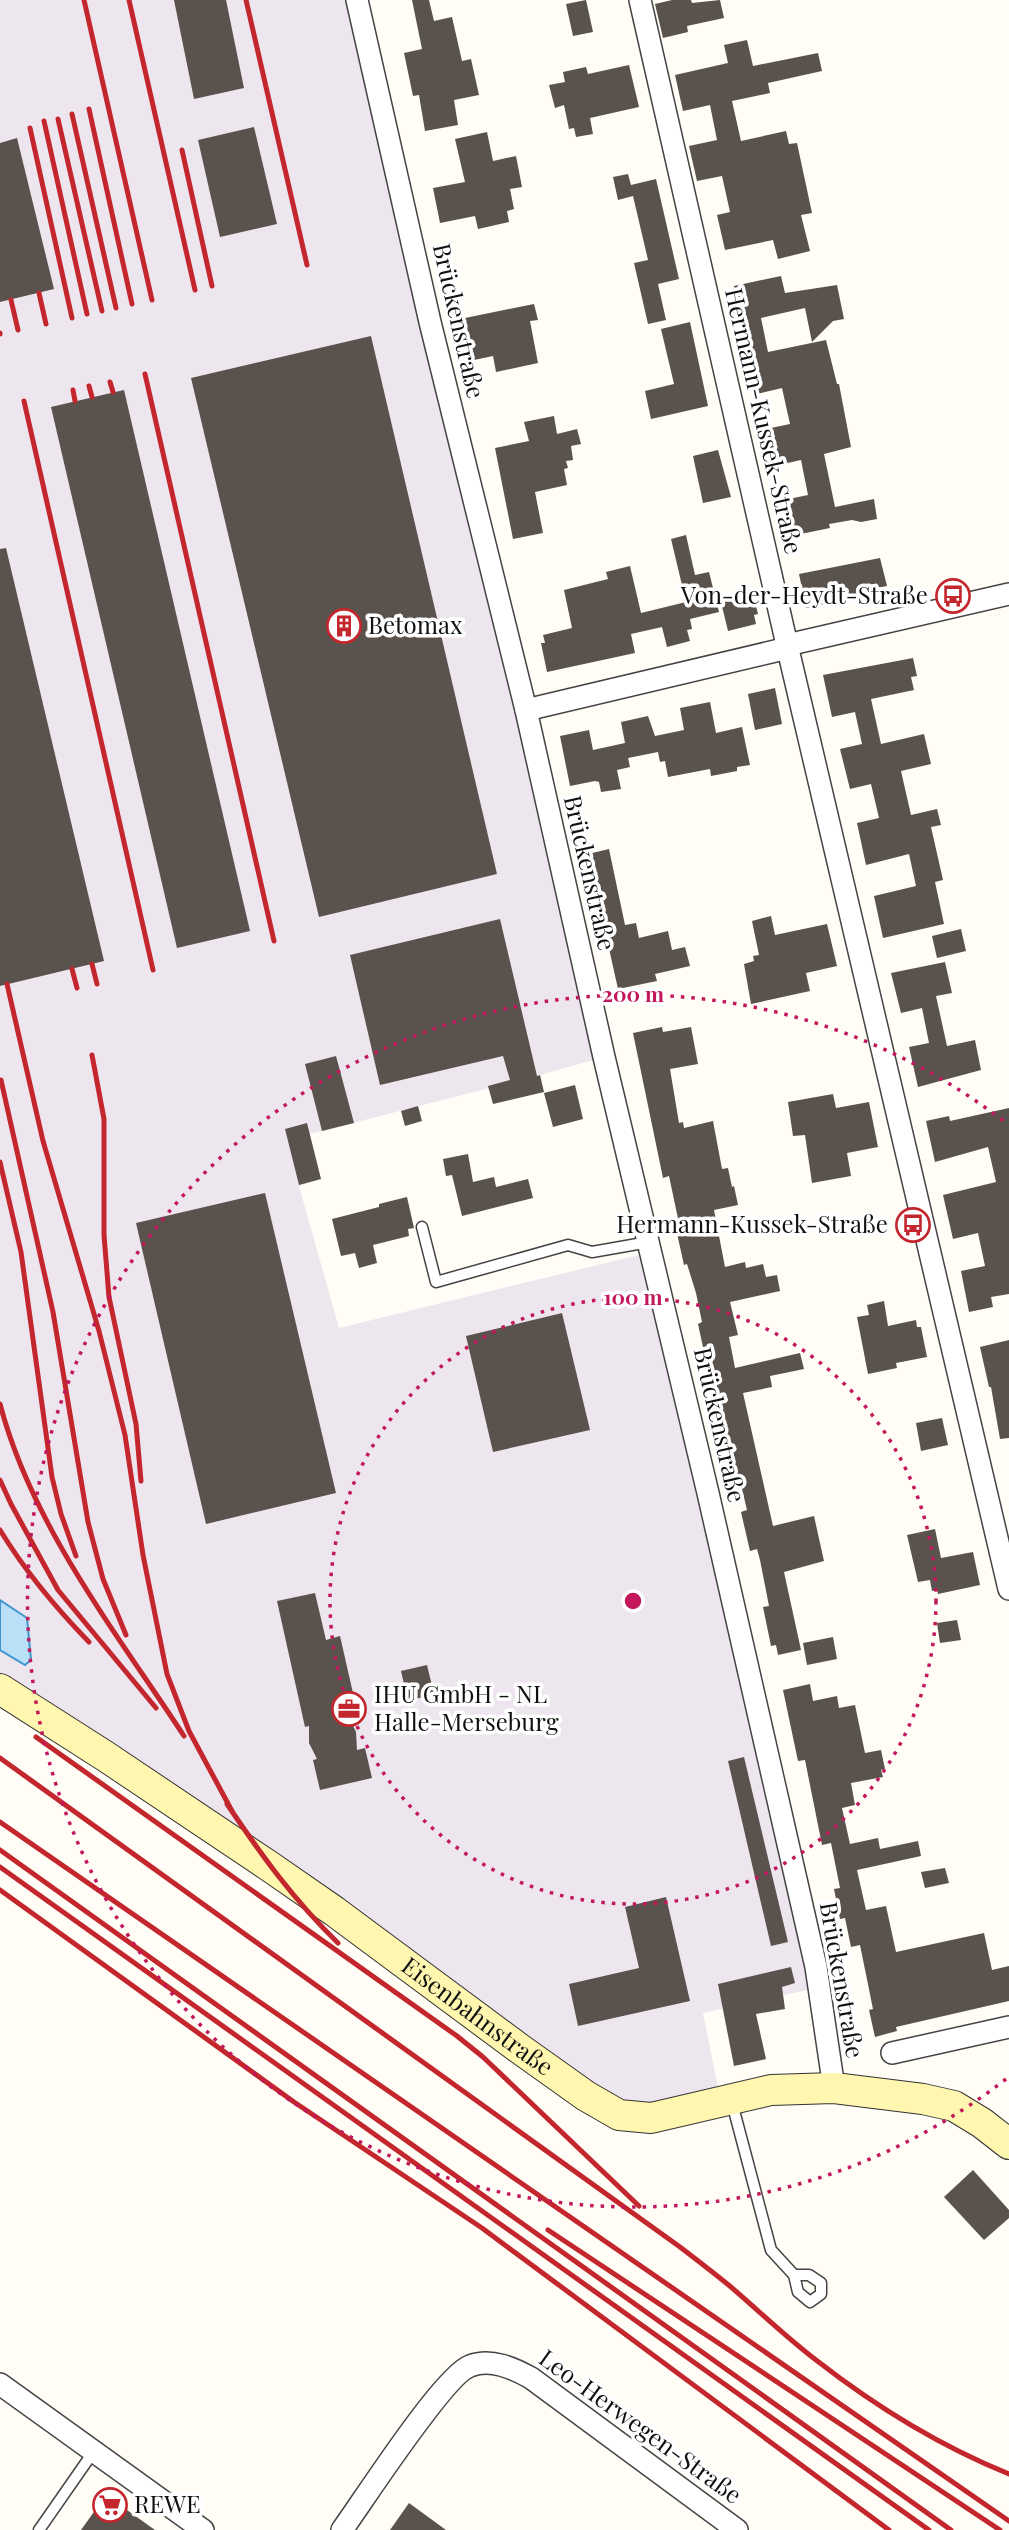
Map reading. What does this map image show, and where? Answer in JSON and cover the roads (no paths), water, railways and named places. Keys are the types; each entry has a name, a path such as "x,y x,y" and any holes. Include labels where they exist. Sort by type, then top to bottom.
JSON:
{"street":[{"name":"Brückenstraße","path":"357,0 430,323 526,710 816,1967 834,2088"},
{"name":"Hermann-Kussek-Straße","path":"640,0 1009,1589"},
{"path":"526,710 1009,594"},
{"name":"Eisenbahnstraße","path":"0,1689 105,1756 279,1874 586,2096 619,2115 651,2118 771,2090 834,2088 923,2099 954,2106 1009,2144"},
{"path":"892,2053 1009,2027"},
{"name":"Leo-Herwegen-Straße","path":"342,2530 437,2397 469,2366 491,2363 512,2368 531,2378 737,2530"},
{"path":"0,2384 203,2530"}],"lane":[{"path":"422,1227 436,1282 568,1245 592,1252 649,1242"},
{"path":"731,2100 771,2250 794,2275"},
{"path":"38,2530 94,2451"}],"water":[{"path":"0,1600 27,1618 31,1660 25,1665 0,1650"}],"railway":[{"path":"84,0 152,300"},
{"path":"129,0 195,290"},
{"path":"246,0 307,265"},
{"path":"89,109 132,304"},
{"path":"72,114 116,308"},
{"path":"58,119 102,311"},
{"path":"44,121 87,314"},
{"path":"30,128 72,318"},
{"path":"182,150 212,286"},
{"path":"39,293 46,324"},
{"path":"11,300 18,330"},
{"path":"145,374 274,941"},
{"path":"110,382 113,392"},
{"path":"89,386 92,397"},
{"path":"73,390 75,401"},
{"path":"24,401 153,970"},
{"path":"92,964 97,984"},
{"path":"72,969 77,988"},
{"path":"7,984 43,1141 99,1331 125,1435 143,1555 167,1674 189,1731 232,1811"},
{"path":"92,1055 104,1119 104,1235 109,1297 136,1424 141,1481"},
{"path":"1,1080 53,1312 88,1522 103,1579 126,1635"},
{"path":"0,1162 21,1252 52,1477 61,1514 76,1556"},
{"path":"0,1404 14,1449 54,1535 78,1577 184,1736"},
{"path":"0,1480 58,1590 156,1708"},
{"path":"0,1530 41,1588 89,1642"},
{"path":"36,1737 457,2036 483,2057 639,2206"},
{"path":"0,1758 680,2247 838,2377 933,2438 1009,2474"},
{"path":"227,1804 279,1877 338,1943"},
{"path":"0,1822 1009,2521"},
{"path":"0,1850 951,2530"},
{"path":"0,1867 929,2530"},
{"path":"0,1890 294,2102 482,2228 889,2530"},
{"path":"548,2230 1000,2530"}],"place":[{"name":"Von-der-Heydt-Straße","path":"953,596"},
{"name":"Betomax","path":"344,626"},
{"name":"Hermann-Kussek-Straße","path":"913,1225"},
{"name":"IHU GmbH - NL Halle-Merseburg","path":"349,1709"},
{"name":"REWE","path":"110,2505"}]}
